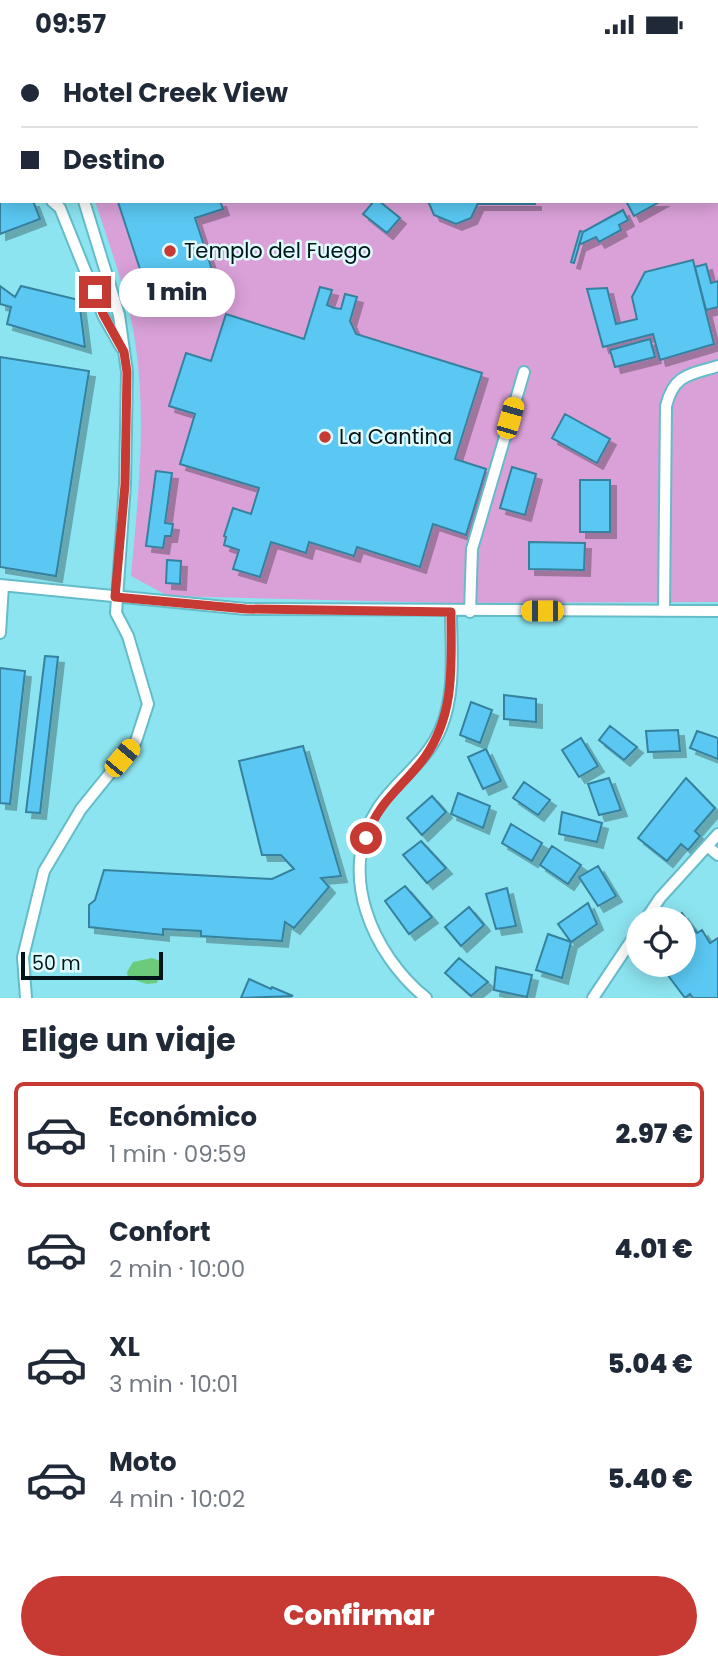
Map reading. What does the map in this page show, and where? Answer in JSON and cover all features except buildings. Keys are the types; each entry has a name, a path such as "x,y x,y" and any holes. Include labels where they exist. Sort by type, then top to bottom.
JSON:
{"lane":[{"path":"54,203 60,208 103,314 124,352"},
{"path":"26,998 23,957 44,871 81,809 136,741 148,704 128,636 116,613 128,414 124,352 116,302 85,203"},
{"path":"664,611 666,406 670,387 683,377 718,366"},
{"path":"470,612 472,549 524,372"},
{"path":"0,633 2,585 246,609 451,612 718,611"},
{"path":"426,998 396,968 376,940 364,905 359,866 378,808 424,758 445,717 451,681 451,612"},
{"path":"654,907 718,834"},
{"path":"707,846 718,855"},
{"path":"593,998 626,948"}],"shaded area":[{"path":"96,203 718,203 718,602 448,603 168,596 131,576 141,412 136,347 118,271"},
{"path":"152,958 163,962 157,983 147,984 128,978 127,972 133,962"}],"place":[{"name":"Templo del Fuego","path":"170,251"},
{"name":"La Cantina","path":"325,437"}],"route":[{"path":"95,292 103,314 124,352 127,372 125,485 115,597 246,609 451,612 451,681 449,702 440,731 424,758 378,808 366,838"}]}
